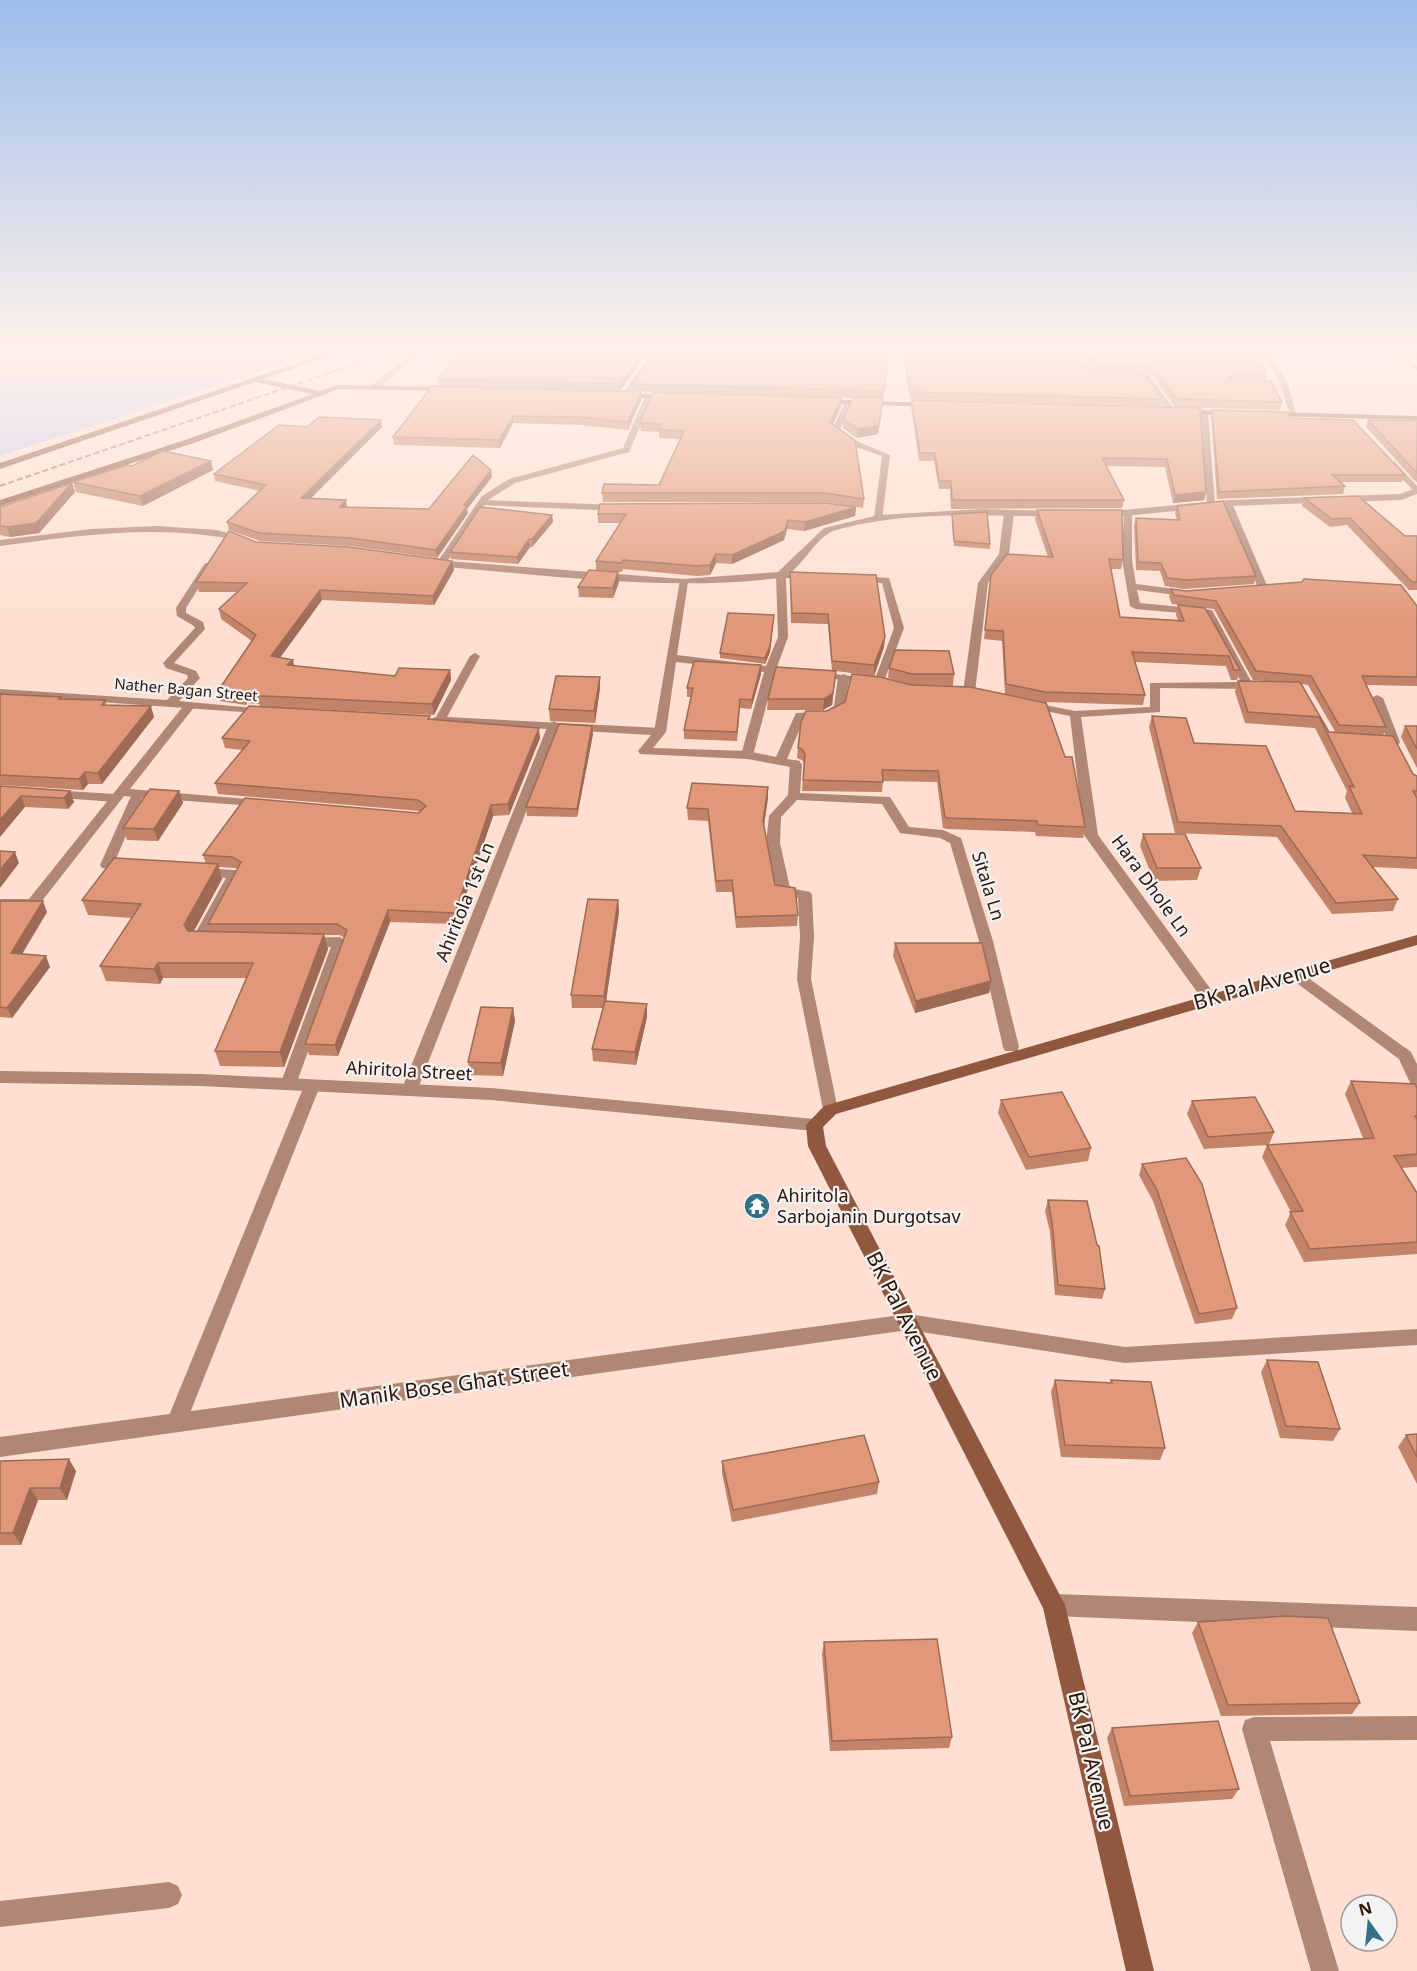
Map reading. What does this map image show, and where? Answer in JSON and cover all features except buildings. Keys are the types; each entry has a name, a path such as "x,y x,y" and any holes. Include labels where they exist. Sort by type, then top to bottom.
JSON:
{"main road":[{"path":"0,466 74,441"},
{"path":"0,502 191,441"},
{"name":"BK Pal Avenue","path":"1140,1971 1054,1605 817,1146 822,1117 1210,999 1417,940"}],"street":[{"path":"441,564 485,498 512,481 626,450 630,441"},
{"path":"852,441 886,455 879,518"},
{"path":"1205,441 1211,505"},
{"path":"1095,514 1228,503 1401,497 1417,491 1386,457"},
{"path":"482,503 632,508"},
{"path":"1228,503 1269,588 1252,589"},
{"path":"861,512 879,518"},
{"path":"747,755 771,668 783,637 781,575 827,530 879,518 982,512 1062,514"},
{"path":"969,692 983,583 1004,554 1009,513"},
{"path":"1127,513 1127,560 1135,606 1208,612 1248,685"},
{"path":"0,543 60,536 181,530 228,535 258,546"},
{"path":"222,545 228,535"},
{"path":"170,704 194,678 192,673 168,663 200,629 199,624 181,614 181,608 215,555"},
{"path":"421,562 683,582 781,575 816,577"},
{"path":"671,658 884,683 899,628 886,580 851,578"},
{"path":"683,582 660,732 644,751 747,755 796,764 794,796 775,816 773,843 784,891 804,895 807,937 804,979 822,1117"},
{"path":"1132,586 1184,594 1207,592"},
{"path":"439,721 475,656"},
{"path":"780,761 800,716 826,716 839,708 844,677"},
{"path":"1022,703 1075,714 1156,710 1154,685 1270,686"},
{"name":"Nather Bagan Street","path":"0,692 79,696 278,713"},
{"path":"1377,698 1392,746"},
{"path":"0,903 33,903 189,706"},
{"name":"Hara Dhole Ln","path":"1075,714 1091,834 1210,999"},
{"path":"416,720 660,732"},
{"name":"Ahiritola 1st Ln","path":"409,1092 554,725"},
{"path":"34,793 138,794 268,805"},
{"path":"138,794 107,865 142,867"},
{"name":"Sitala Ln","path":"794,796 886,800 905,830 944,834 956,842 986,941 1011,1047"},
{"path":"188,871 235,874 198,941 219,942"},
{"path":"288,1085 340,942 295,943"},
{"path":"1295,975 1404,1056 1417,1081"},
{"name":"Ahiritola Street","path":"0,1077 201,1080 409,1092 491,1094 822,1117"},
{"path":"176,1423 312,1086"},
{"name":"Manik Bose Ghat Street","path":"3,1451 176,1423 908,1322 1125,1355 1417,1337"},
{"path":"1054,1605 1417,1619"},
{"path":"1325,1971 1254,1729 1417,1728"},
{"path":"0,1914 169,1895"}],"water":[{"path":"0,441 46,441 0,456"}],"railway":[{"path":"0,486 131,441"}],"place":[{"name":"Ahiritola Sarbojanin Durgotsav","path":"757,1206"}]}
